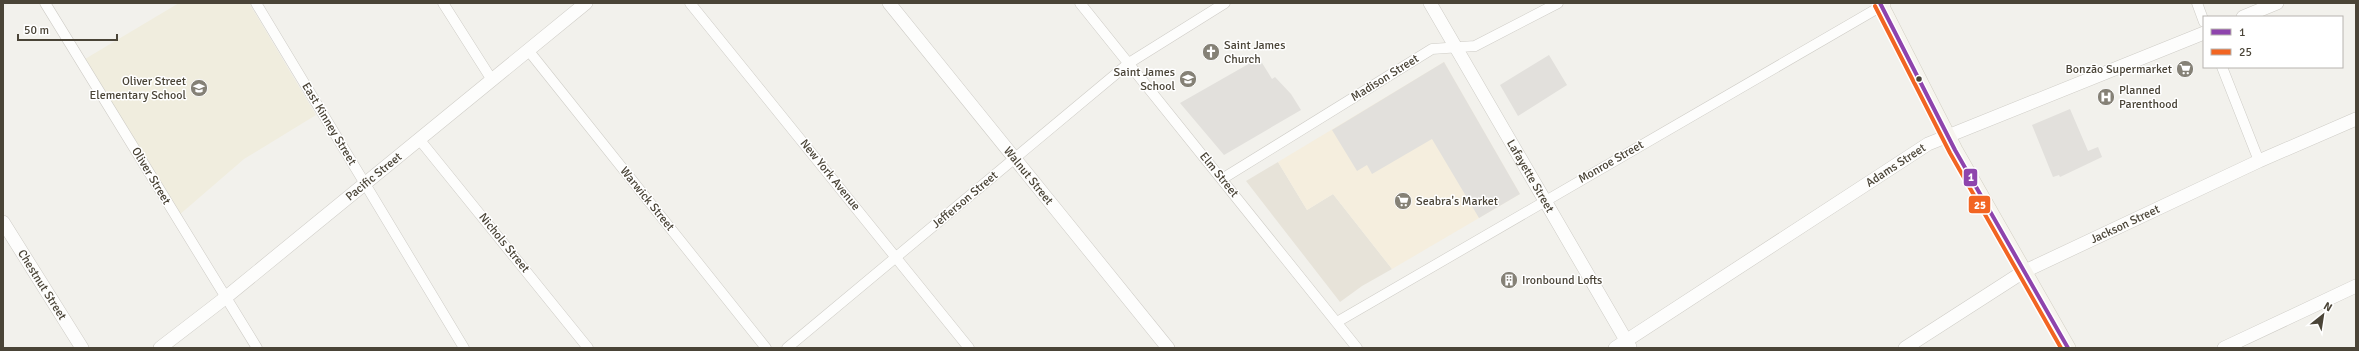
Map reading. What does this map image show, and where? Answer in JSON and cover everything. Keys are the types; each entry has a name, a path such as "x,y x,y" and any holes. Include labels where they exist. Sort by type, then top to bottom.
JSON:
{"main road":[{"path":"1883,4 1948,136 2068,348"}],"street":[{"name":"Oliver Street","path":"45,3 257,348"},
{"name":"East Kinney Street","path":"256,3 464,348"},
{"path":"443,3 492,80"},
{"name":"Pacific Street","path":"160,348 225,298 586,3"},
{"name":"New York Avenue","path":"690,3 969,348"},
{"name":"Walnut Street","path":"889,3 1168,348"},
{"name":"Elm Street","path":"1080,3 1357,348"},
{"name":"Jefferson Street","path":"787,348 1129,63 1226,3"},
{"name":"Lafayette Street","path":"1430,3 1628,344"},
{"name":"Madison Street","path":"1222,179 1432,49 1475,46 1558,3"},
{"path":"2197,3 2203,19"},
{"path":"2246,16 2278,3"},
{"name":"Monroe Street","path":"1336,322 1883,4"},
{"name":"Adams Street","path":"1615,348 1628,344 1928,144 2203,33"},
{"name":"Warwick Street","path":"528,50 766,348"},
{"path":"2222,68 2260,161"},
{"name":"Jackson Street","path":"1905,348 2024,272 2260,161 2356,119"},
{"name":"Nichols Street","path":"419,139 588,348"},
{"name":"Chestnut Street","path":"3,222 82,348"},
{"path":"2224,348 2356,286"}],"shaded area":[{"name":"Oliver Street Elementary School","path":"179,3 249,3 316,115 244,159 178,216 80,62"},
{"path":"1549,55 1567,85 1518,116 1500,85"},
{"path":"1259,58 1272,79 1275,77 1291,94 1301,110 1224,155 1180,103"},
{"path":"1444,62 1520,194 1392,269 1333,194 1307,210 1278,162"},
{"path":"1444,62 1520,194 1479,218 1432,139 1372,174 1367,165 1357,171 1332,130"},
{"path":"2070,109 2088,151 2098,147 2102,157 2060,177 2059,175 2053,177 2032,125"},
{"path":"1278,162 1307,210 1333,194 1392,269 1362,286 1340,302 1246,181"}],"transit line":[{"name":"1","path":"1880,3 1955,150 2068,348"},
{"name":"25","path":"1875,6 1950,153 2061,348"}],"place":[{"name":"Saint James Church","path":"1211,52"},
{"name":"Bonzão Supermarket","path":"2185,69"},
{"name":"Saint James School","path":"1188,79"},
{"name":"Oliver Street Elementary School","path":"199,88"},
{"name":"Planned Parenthood","path":"2106,97"},
{"name":"Seabra's Market","path":"1403,201"},
{"name":"Ironbound Lofts","path":"1509,280"}]}
